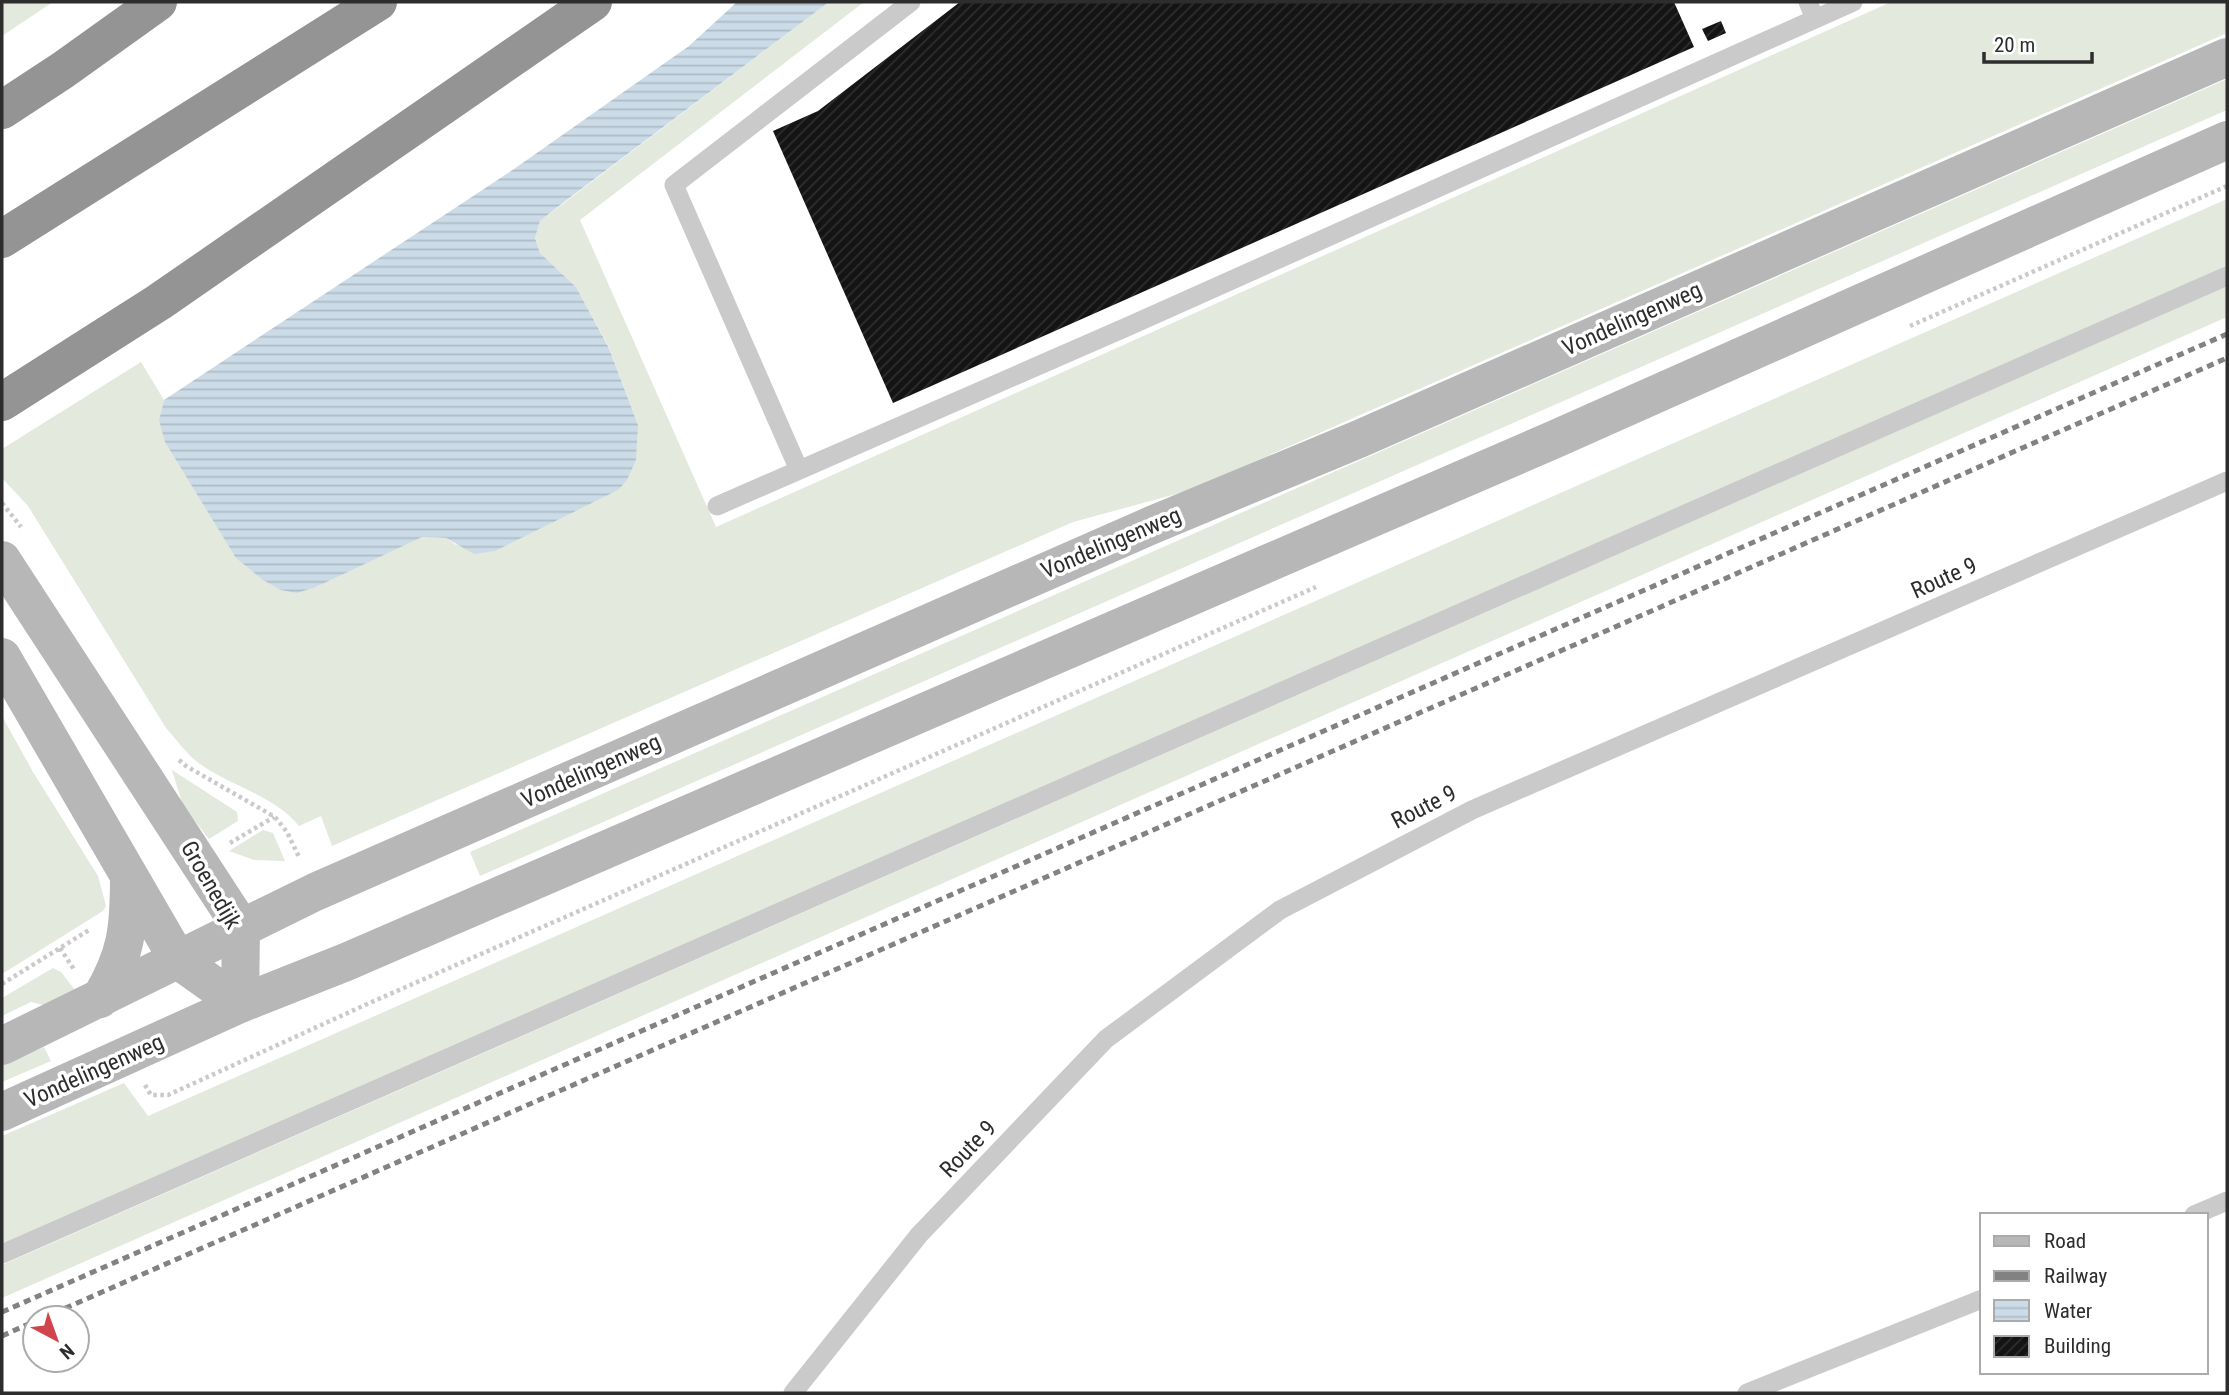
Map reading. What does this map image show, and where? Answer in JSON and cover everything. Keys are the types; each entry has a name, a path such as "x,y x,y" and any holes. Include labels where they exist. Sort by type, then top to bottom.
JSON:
{"highway":[{"path":"2,110 158,2"},
{"path":"7,236 332,2"},
{"path":"7,236 378,2"},
{"path":"2,402 159,302 593,2"}],"main road":[{"name":"Vondelingenweg","path":"2,1046 241,927 361,871 1152,525 1359,439 2227,57"},
{"name":"Vondelingenweg","path":"2,1112 240,1004 346,962 1527,451 2227,140"},
{"name":"Groenedijk","path":"15,548 241,927 240,1004"},
{"path":"2,657 178,960 240,1004"},
{"path":"100,999 117,968 127,937 129,876"}],"lane":[{"path":"799,471 674,185 911,2"},
{"path":"717,506 1141,321 1811,10 1853,2"},
{"path":"2,1254 2227,276"},
{"name":"Route 9","path":"793,1393 919,1235 1106,1039 1280,909 1472,810 2227,481"},
{"path":"2199,1213 2227,1201"},
{"path":"1747,1393 1980,1300"}],"path":[{"path":"1908,327 2227,186"},
{"path":"2,503 13,516 15,548"},
{"path":"365,1005 1322,584"},
{"path":"177,757 186,766 275,817"},
{"path":"2,985 60,948"}],"shaded area":[{"path":"2,2 53,2 2,36"},
{"path":"829,2 864,2 580,220 716,527 1891,2 2227,2 2227,33 1222,476 1180,493 1073,522 332,846 321,816 299,826 276,806 196,761 166,728 28,506 2,478 2,449 141,362 164,400 159,420 316,587 421,537 446,538 456,545 638,425 609,347 576,287 540,253 535,238 540,221"},
{"path":"2227,79 2227,110 480,876 470,852"},
{"path":"2227,199 2227,266 2,1245 2,1136 124,1083 148,1116"},
{"path":"2227,286 2227,317 2,1298 2,1265"},
{"path":"2,716 33,772 98,876 106,906 103,911 2,974"},
{"path":"172,770 237,812 238,821 209,839 183,806"},
{"path":"263,830 273,833 285,861 254,860 229,851"},
{"path":"53,968 61,972 75,990 55,1008 31,1002 2,1016 2,998"},
{"path":"44,1047 51,1061 2,1082 2,1065"}],"water":[{"path":"737,2 829,2 540,221 535,238 540,253 576,287 609,348 638,425 636,460 627,480 618,490 495,551 474,554 446,538 422,537 316,587 297,593 281,590 263,580 236,558 165,442 159,420 164,400 514,169 689,46"}],"building":[{"path":"960,2 1674,2 1694,47 893,403 773,131 818,111"},
{"path":"1721,21 1726,33 1708,41 1702,29"}],"railway":[{"path":"2,1312 2227,334"},
{"path":"75,1304 2227,358"},
{"path":"2,1336 21,1327"}]}
